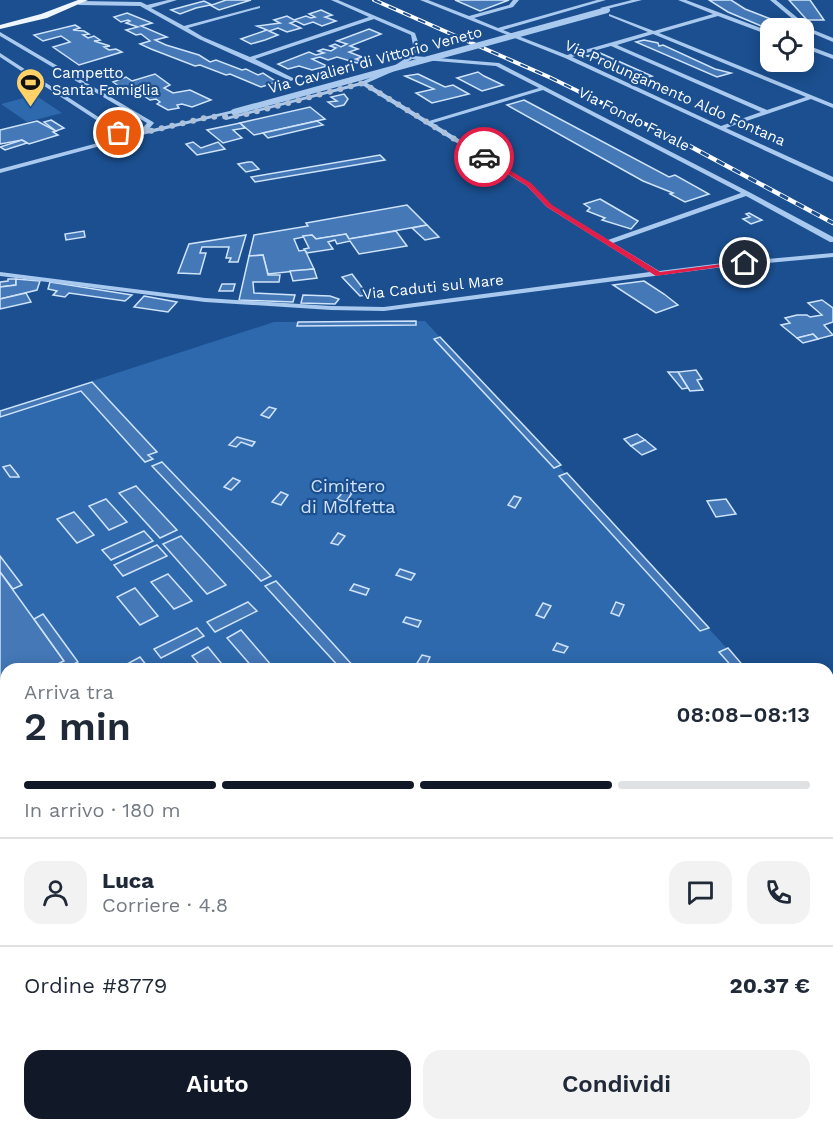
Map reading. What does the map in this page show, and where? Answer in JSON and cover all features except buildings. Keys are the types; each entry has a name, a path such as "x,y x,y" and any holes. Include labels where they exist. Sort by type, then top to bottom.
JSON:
{"main road":[{"path":"0,27 44,16 81,1"}],"street":[{"path":"81,1 141,4 174,0"},
{"path":"209,117 239,116 363,83 390,71 411,57 416,45 413,34 334,0"},
{"name":"Via Prolungamento Aldo Fontana","path":"423,0 567,57 833,180"},
{"path":"468,18 511,6 516,0"},
{"path":"501,32 603,0"},
{"name":"Via Cavalieri di Vittorio Veneto","path":"0,171 232,110 351,82 639,0"},
{"path":"681,0 760,30"},
{"path":"699,0 719,14"},
{"path":"773,0 809,30 833,40"},
{"path":"141,4 184,28 291,79"},
{"path":"184,28 258,7"},
{"path":"609,10 653,33 833,106"},
{"path":"567,57 719,14"},
{"path":"250,59 375,17"},
{"path":"0,34 151,123 142,133 119,133 0,55"},
{"path":"611,44 766,112"},
{"path":"814,50 833,57"},
{"path":"825,55 833,52"},
{"name":"Via Fondo Favale","path":"411,57 496,64 747,193 833,240"},
{"path":"363,83 529,185 549,206 658,274"},
{"path":"428,123 544,88"},
{"path":"721,128 811,97"},
{"name":"Via Cavalieri di Vittorio Veneto","path":"142,133 232,110"},
{"path":"608,242 747,193"},
{"name":"Via Caduti sul Mare","path":"0,274 78,282 167,296 331,309 384,309 658,274 833,255"}],"green space":[{"name":"Campetto Santa Famiglia","path":"35,95 62,113 27,122 1,104"},
{"name":"Cimitero di Molfetta","path":"425,321 740,663 0,663 0,411 274,322"}],"railway":[{"path":"374,0 549,77 672,137"},
{"path":"669,135 833,223"}],"way so far":[{"path":"119,133 142,133 209,117 217,119 239,116 363,83 484,157"}],"place":[{"name":"Campetto Santa Famiglia","path":"31,108"}],"route":[{"path":"484,157 529,185 549,206 658,274 745,263"}]}
